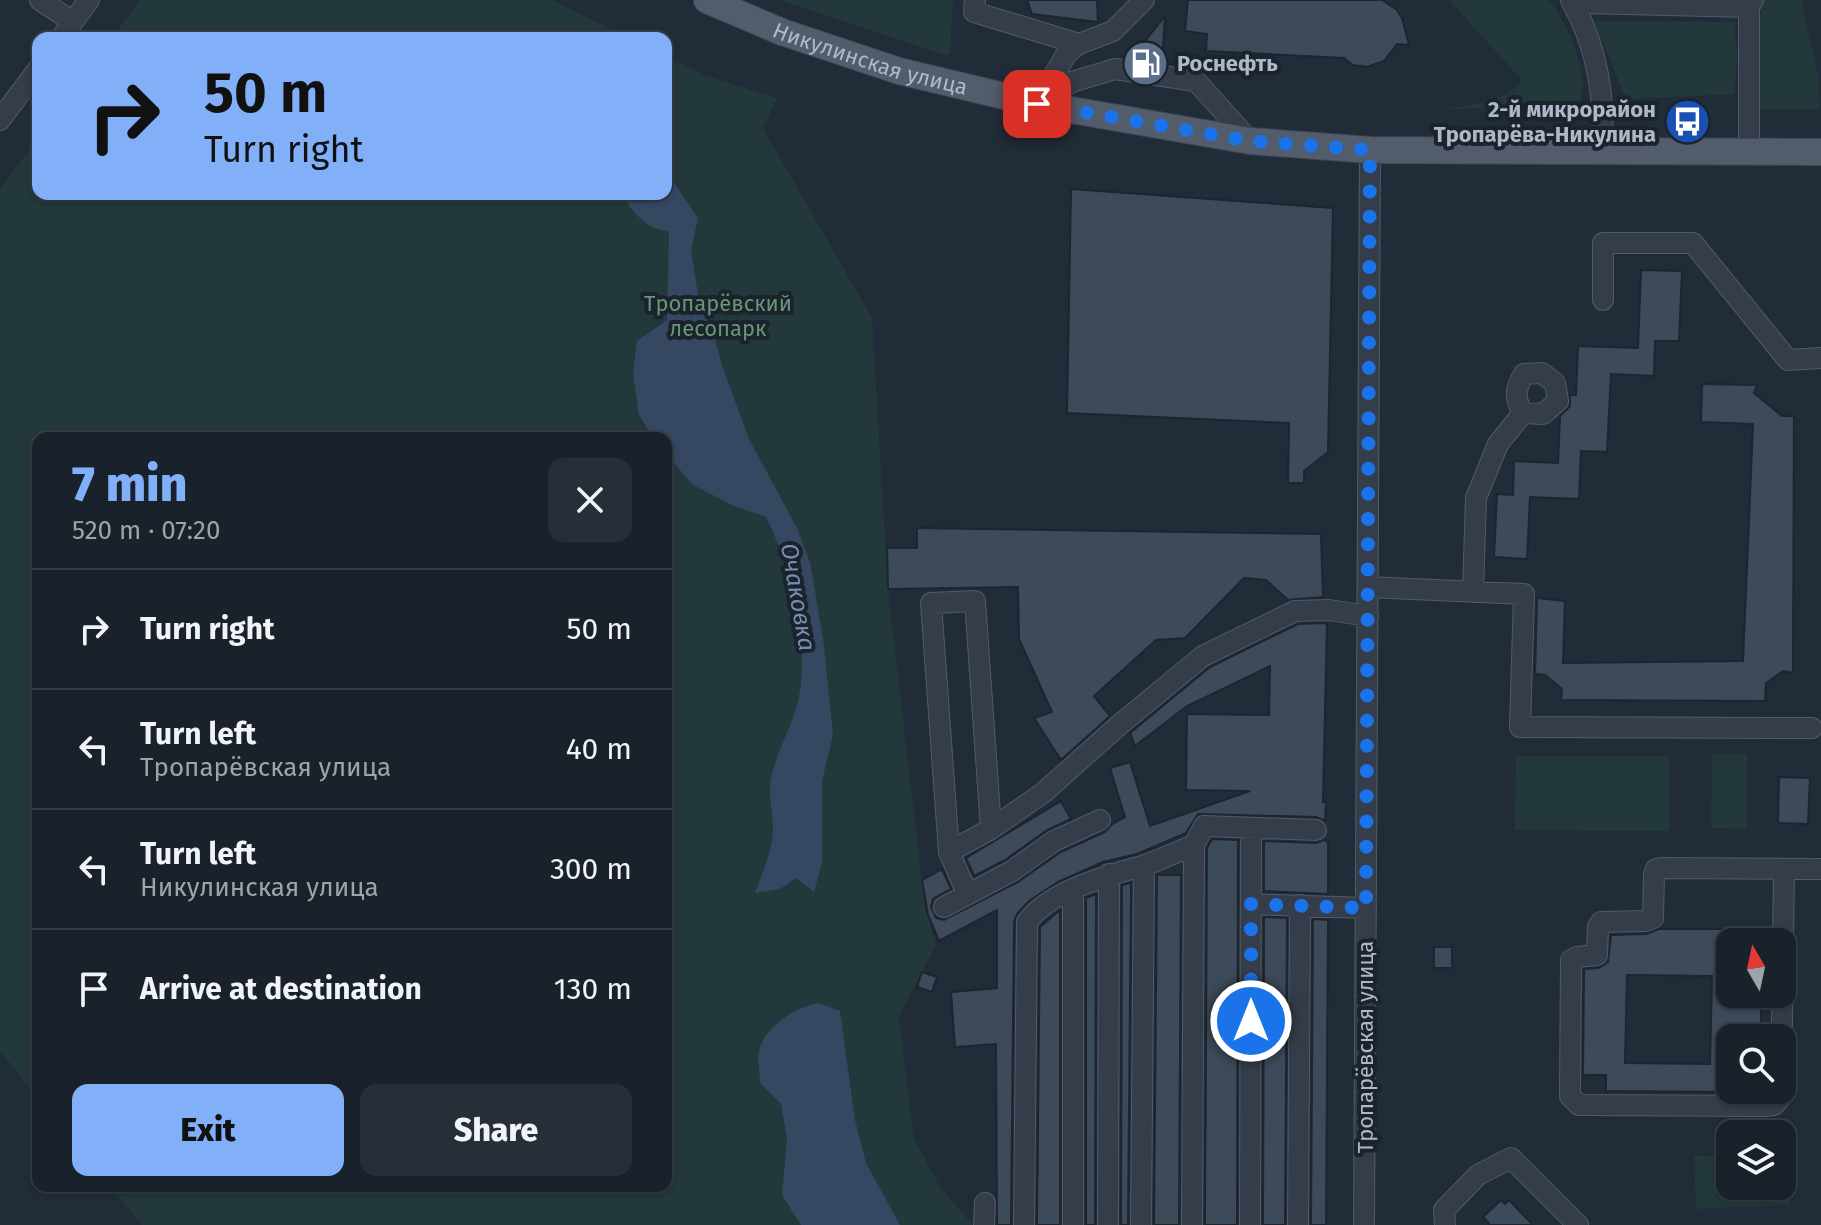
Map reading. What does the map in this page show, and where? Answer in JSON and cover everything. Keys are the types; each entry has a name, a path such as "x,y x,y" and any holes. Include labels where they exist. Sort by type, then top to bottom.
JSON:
{"main road":[{"name":"Никулинская улица","path":"707,0 839,52 899,71 1037,104 1250,141 1370,150 1821,152"}],"street":[{"path":"40,0 67,30 89,0"},
{"path":"975,0 974,12 1079,44"},
{"path":"1037,104 1067,53 1079,44 1113,31 1144,0"},
{"path":"1602,152 1603,96 1580,6 1750,2 1749,152"},
{"path":"1037,104 1072,82 1115,69 1196,81 1250,141"},
{"path":"0,120 32,77"},
{"name":"Тропарёвская улица","path":"1364,1225 1370,150"},
{"path":"1603,300 1603,243 1693,243 1788,360 1821,358"},
{"path":"1473,592 1476,498 1498,444 1523,413"},
{"path":"1368,587 1524,594 1520,727 1812,728"},
{"path":"967,893 949,852 931,603 975,601 991,829"},
{"path":"949,852 991,829 1043,793 1203,656 1295,611 1329,610 1368,616"},
{"path":"944,907 1012,871 1054,841 1100,820"},
{"path":"1192,1225 1194,845 1204,826 1316,830"},
{"path":"1250,1225 1251,828"},
{"path":"1024,1225 1027,922 1036,910 1109,874 1144,865 1194,845"},
{"path":"1141,1225 1144,865"},
{"path":"1784,869 1781,1097 1774,1105 1574,1103 1570,1096 1571,960 1597,955 1601,922 1646,921 1653,918 1656,869 1784,869 1821,869"},
{"path":"1108,1225 1109,874"},
{"path":"1073,891 1073,1225"},
{"path":"1251,904 1366,908"},
{"path":"1298,1225 1300,905"},
{"path":"1445,1225 1444,1210 1478,1175 1511,1158 1578,1225"},
{"path":"984,1225 985,1203"}],"green space":[{"path":"140,0 552,0 617,32 116,32"},
{"path":"779,0 953,0 950,53 945,55"},
{"path":"1449,0 1549,0 1576,50 1582,79 1579,103 1439,110 1496,98 1515,88 1522,80"},
{"path":"1762,0 1804,0 1819,80 1820,110 1757,109"},
{"path":"1594,21 1734,22 1737,55 1735,94 1626,99"},
{"name":"Тропарёвский лесопарк","path":"672,59 704,75 777,98 763,128 872,318 888,589 925,908 936,945 899,1016 914,1138 940,1187 973,1225 142,1225 115,1192 672,1192 672,432 32,432 32,1091 0,1051 0,189 32,146 32,200 672,200"},
{"path":"1712,754 1747,754 1747,829 1711,828"},
{"path":"1516,756 1669,756 1669,831 1515,830"},
{"path":"1716,1155 1716,1200 1790,1200 1790,1205 1696,1209 1694,1156"}],"water":[{"name":"Очаковка","path":"672,180 698,218 691,250 699,301 749,439 797,528 810,562 824,645 833,735 822,781 822,862 814,892 796,878 780,889 755,893 772,840 771,779 800,691 799,625 789,579 766,517 734,506 693,485 672,461 672,432 649,432 639,415 633,373 637,341 667,320 669,231 646,223 628,205 629,200 672,200"},
{"path":"819,1003 840,1011 855,1120 866,1163 900,1225 801,1225 782,1195 787,1138 781,1104 760,1083 758,1057 765,1037 780,1021 799,1009"}],"building":[{"path":"1027,0 1097,0 1098,22 1032,14"},
{"path":"1188,0 1382,0 1397,10 1402,18 1409,45 1397,44 1384,61 1367,67 1353,65 1344,58 1206,51 1207,34 1185,31"},
{"path":"1165,16 1162,62 1185,66 1126,58 1137,58 1138,41 1145,41"},
{"path":"1071,189 1333,208 1328,452 1304,471 1304,483 1288,483 1289,423 1067,413"},
{"path":"1641,270 1682,271 1679,341 1655,341 1654,376 1611,374 1607,452 1581,451 1579,499 1530,497 1527,559 1494,557 1497,494 1513,495 1514,461 1558,463 1560,416 1570,406 1570,395 1576,395 1578,346 1638,348"},
{"path":"1702,384 1757,385 1754,393 1782,416 1794,416 1793,673 1783,671 1766,683 1765,701 1561,700 1562,689 1545,675 1535,674 1537,598 1565,601 1563,663 1743,661 1753,424 1701,422"},
{"path":"917,528 1321,534 1323,597 1288,600 1266,580 1244,578 1185,638 1156,640 1094,696 1110,716 1061,760 1034,718 1052,712 1019,639 1018,587 888,589 887,548 917,548"},
{"path":"1327,623 1325,821 1316,817 1198,814 1186,833 1137,854 1103,862 1058,882 1029,901 1017,914 1014,922 1011,1225 997,1225 996,1044 955,1047 951,992 997,988 997,910 939,941 928,915 922,880 942,869 951,889 933,899 931,907 936,918 944,920 1018,882 1061,852 1105,832 1125,817 1110,768 1130,762 1150,826 1250,791 1186,790 1187,714 1269,715 1270,666 1187,706 1135,746 1130,733 1210,667 1298,624"},
{"path":"1779,777 1810,778 1808,824 1778,823"},
{"path":"1061,801 1071,819 1047,830 1005,860 974,876 966,858"},
{"path":"1212,839 1238,840 1237,1225 1205,1225 1207,848"},
{"path":"1264,841 1316,843 1328,842 1328,894 1264,891"},
{"path":"1157,875 1181,875 1179,1225 1154,1225"},
{"path":"1131,883 1128,1225 1121,1225 1122,885"},
{"path":"1096,894 1095,1225 1086,1225 1086,898"},
{"path":"1060,910 1060,1225 1037,1225 1040,927"},
{"path":"1264,917 1287,918 1285,1225 1263,1225"},
{"path":"1313,919 1328,920 1326,1225 1311,1225"},
{"path":"1659,929 1716,929 1716,1008 1761,1008 1761,1024 1716,1024 1716,1092 1606,1091 1606,1075 1583,1075 1584,969 1599,968 1608,962 1611,935 1646,934","holes":["1627,975 1712,976 1710,1064 1625,1063"]},
{"path":"1434,947 1452,947 1452,968 1434,968"},
{"path":"922,972 937,977 932,992 917,987"},
{"path":"1501,1200 1505,1204 1509,1200 1533,1225 1490,1225 1483,1217"}],"place":[{"name":"Роснефть","path":"1146,63"},
{"name":"2-й микрорайон Тропарёва-Никулина","path":"1687,122"}],"route":[{"path":"1037,104 1250,141 1370,150 1366,908 1251,904 1251,1021"}]}
